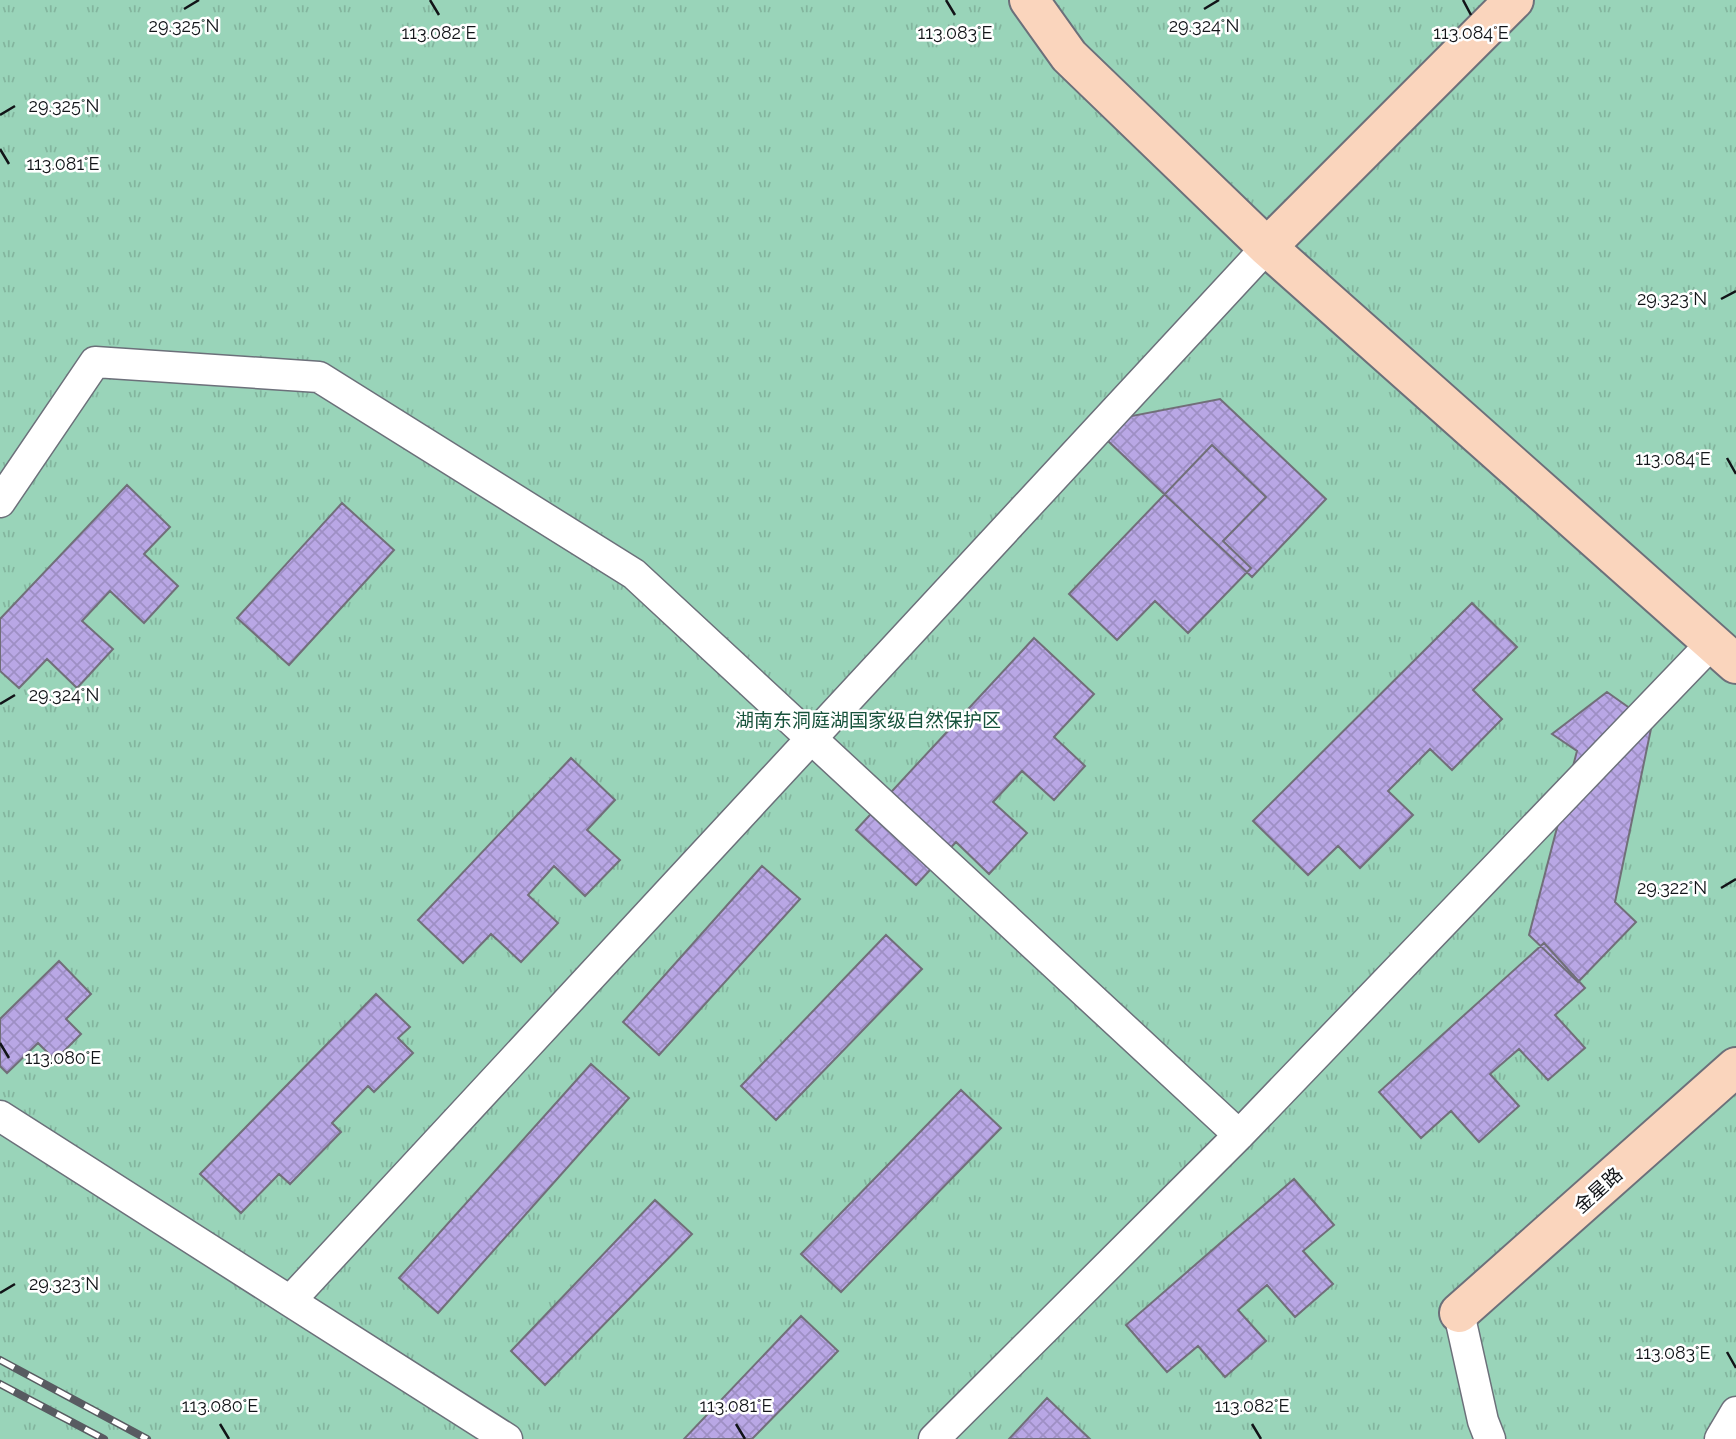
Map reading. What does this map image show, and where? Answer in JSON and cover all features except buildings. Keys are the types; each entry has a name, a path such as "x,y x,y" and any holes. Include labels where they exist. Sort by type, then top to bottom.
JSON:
{"street":[{"path":"934,1439 1724,654 1267,247 1069,56 1029,0"},
{"path":"290,1301 1267,247 1514,0"},
{"path":"0,502 95,362 318,377 634,574 1239,1135"},
{"name":"金星路","path":"1459,1313 1736,1067"},
{"path":"0,1116 507,1439"},
{"path":"1459,1313 1483,1421 1490,1439"},
{"path":"1720,1439 1736,1412"}],"green space":[{"name":"湖南东洞庭湖国家级自然保护区","path":"0,0 1736,0 1736,1439 0,1439"}],"railway":[{"path":"0,1360 147,1439"},
{"path":"0,1384 104,1439"}]}
